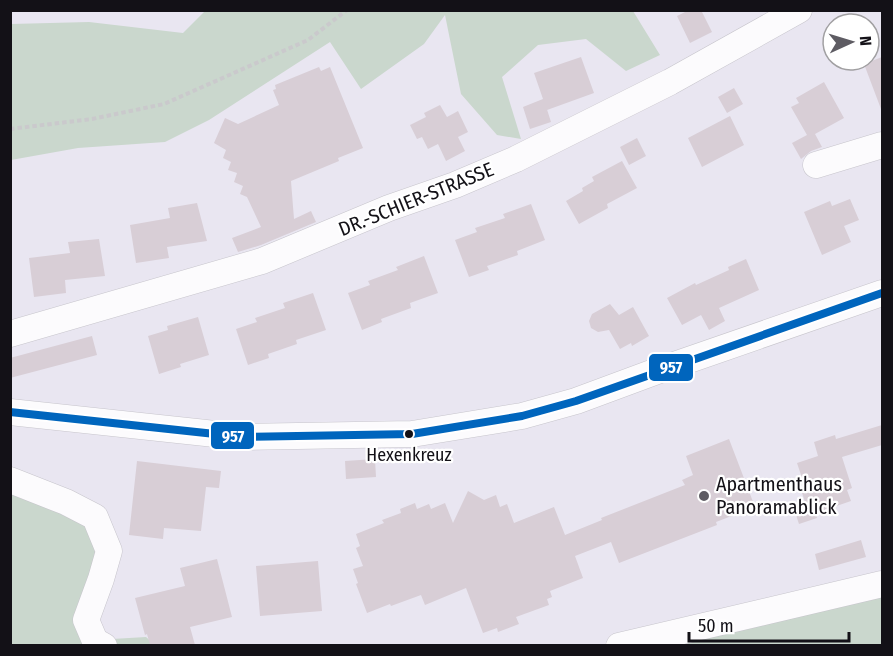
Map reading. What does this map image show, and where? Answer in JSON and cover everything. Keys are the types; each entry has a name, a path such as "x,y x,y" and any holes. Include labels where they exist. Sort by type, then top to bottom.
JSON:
{"street":[{"name":"DR.-SCHIER-STRASSE","path":"10,334 262,261 389,208 455,185 516,159 670,82 799,10"},
{"path":"816,165 882,145"},
{"path":"10,412 243,437 412,434 522,416 576,401 657,370 882,293"},
{"path":"10,480 66,502 95,517 108,551 101,579 86,620 95,641 104,645"},
{"path":"619,645 882,584"}],"path":[{"path":"10,129 92,119 164,104 308,39 347,10"}],"shaded area":[{"path":"205,11 633,11 660,55 626,71 586,39 538,45 502,77 521,139 497,135 461,94 445,15 424,44 361,89 330,42 209,120 165,142 78,148 11,160 11,24 89,22 183,33"},
{"path":"10,480 66,502 109,551 95,640 146,637 155,645 11,645"},
{"path":"882,584 882,645 619,646"}],"building":[{"path":"689,10 701,10 712,32 690,43 677,16"},
{"path":"581,57 594,93 547,110 551,122 530,129 523,107 543,99 534,73"},
{"path":"882,57 881,109 867,72 881,72"},
{"path":"319,67 321,71 330,67 363,148 338,158 339,161 291,181 294,219 311,211 316,222 238,252 232,238 261,227 247,197 240,194 243,186 234,182 237,173 228,170 231,162 223,158 226,150 214,143 225,118 238,124 279,105 273,90 276,89 275,85"},
{"path":"824,82 844,118 815,134 822,147 811,151 801,159 792,143 807,135 791,107 799,103 796,98"},
{"path":"734,88 743,104 727,113 718,97"},
{"path":"440,105 447,117 458,111 468,132 458,137 465,151 446,161 438,144 428,149 422,137 417,139 410,125 426,117 424,113"},
{"path":"730,116 744,145 702,167 688,138"},
{"path":"637,138 646,156 629,165 620,147"},
{"path":"622,161 637,188 607,204 608,208 579,224 566,201 594,181 592,177"},
{"path":"850,199 859,220 844,226 851,242 822,255 804,212 830,201 832,206"},
{"path":"197,203 207,241 167,247 169,258 136,263 130,225 170,218 168,208"},
{"path":"531,204 545,240 517,251 518,255 487,266 489,270 469,277 455,240 477,232 475,228 505,218 503,214"},
{"path":"99,239 105,276 65,280 66,293 34,297 29,258 70,253 68,242"},
{"path":"424,256 438,293 410,303 411,308 381,319 382,322 362,330 348,293 370,285 368,281 398,270 396,267"},
{"path":"746,259 759,290 719,308 725,321 709,330 701,315 682,325 667,298 695,283 696,285 729,270 728,267"},
{"path":"313,293 326,330 296,340 297,344 268,354 269,358 248,365 236,329 257,322 255,318 285,308 283,303"},
{"path":"610,304 619,315 633,307 649,336 632,346 631,343 620,349 609,330 598,332 591,328 589,321 592,314"},
{"path":"198,317 209,355 180,364 181,367 159,374 148,336 168,330 167,326"},
{"path":"92,336 97,355 10,378 10,358"},
{"path":"882,425 882,445 842,457 852,488 847,490 851,501 816,513 817,518 799,524 793,506 805,502 797,477 801,475 797,463 818,456 814,442 835,435 836,439"},
{"path":"729,439 755,507 716,522 717,525 619,563 611,542 575,556 583,578 550,591 552,597 547,599 549,605 516,617 519,624 498,632 497,628 483,633 466,588 425,605 421,595 367,613 353,569 363,566 356,548 360,546 356,534 384,523 382,520 401,513 400,509 415,503 417,509 429,504 431,509 445,503 453,523 468,491 484,500 496,495 500,507 507,504 514,523 554,507 565,535 602,520 601,518 685,485 682,480 693,475 686,456"},
{"path":"375,459 376,477 346,479 345,461"},
{"path":"137,461 221,471 219,488 206,487 201,531 164,528 163,539 129,535"},
{"path":"861,540 866,557 819,570 815,554"},
{"path":"217,559 232,617 190,627 195,645 150,645 135,598 185,586 180,568"},
{"path":"318,561 322,611 260,616 256,566"}],"transit line":[{"name":"957","path":"10,412 243,437 412,434 522,416 576,401 882,293"}],"place":[{"name":"Hexenkreuz","path":"409,434"},
{"name":"Apartmenthaus Panoramablick","path":"704,496"}]}
